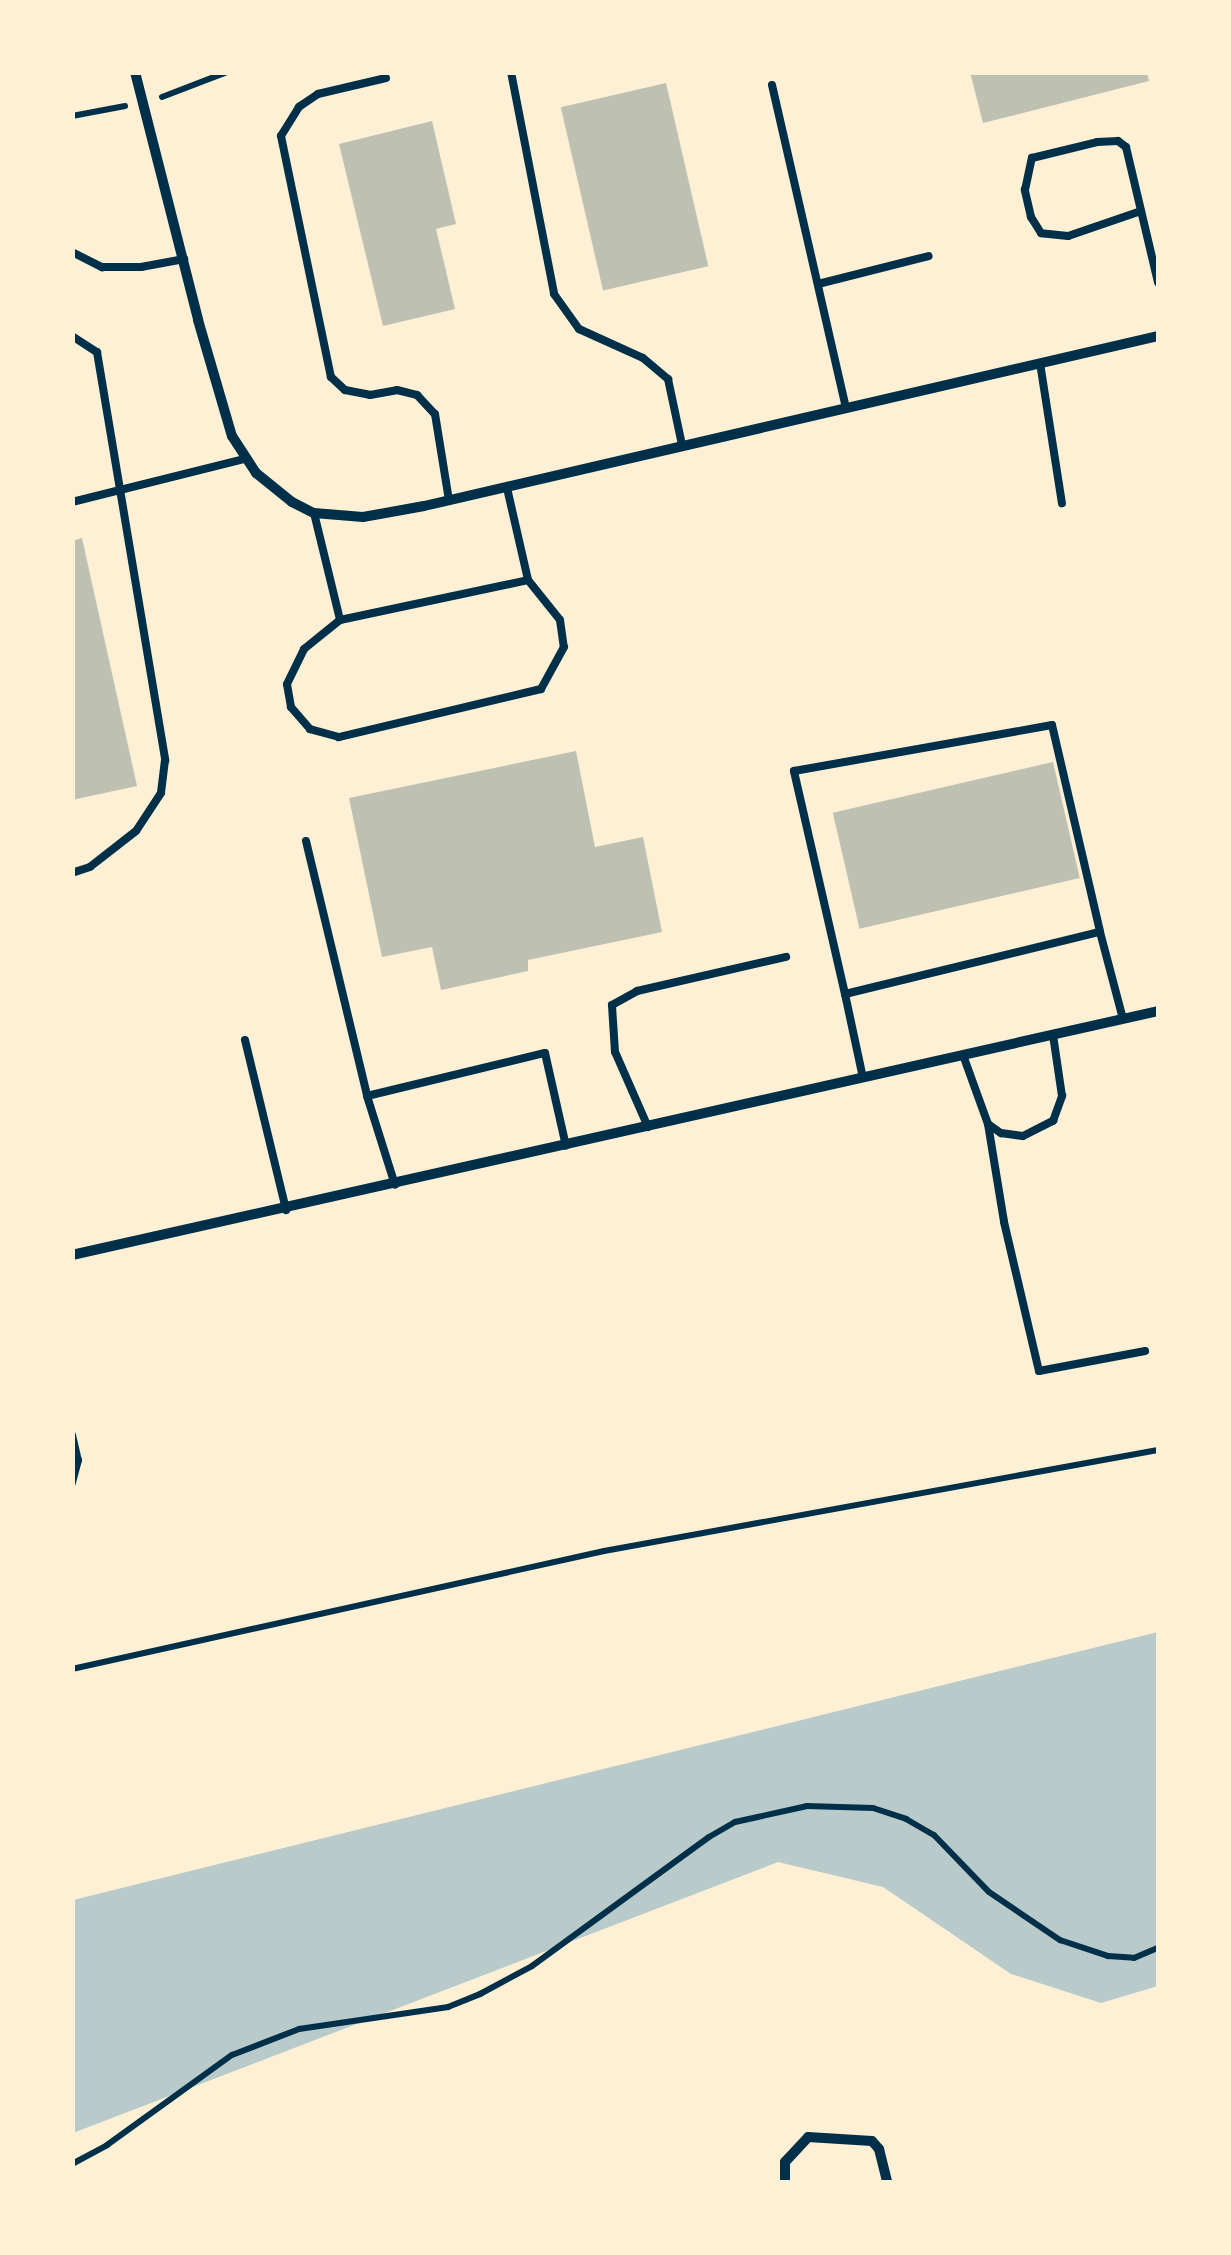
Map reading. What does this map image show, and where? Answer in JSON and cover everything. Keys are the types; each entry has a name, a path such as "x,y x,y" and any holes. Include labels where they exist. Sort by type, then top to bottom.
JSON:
{"street":[{"path":"135,72 223,412 245,459 276,491 314,513 363,517 508,488 1158,336"},
{"path":"72,1256 1158,1010"},
{"path":"784,2182 785,2162 808,2137 872,2141 879,2149 887,2182"}],"lane":[{"path":"511,72 554,294 579,329 643,358 668,379 682,445"},
{"path":"386,78 318,94 299,107 281,136 331,376 345,390 370,395 397,390 418,395 434,414 450,500"},
{"path":"772,85 846,407"},
{"path":"1141,211 1068,236 1041,233 1030,217 1025,190 1032,158 1118,141 1126,147 1158,282"},
{"path":"72,252 102,268 141,268 184,260"},
{"path":"818,284 929,256"},
{"path":"72,336 97,352 165,760 160,794 136,831 90,867 72,872"},
{"path":"1040,363 1062,503"},
{"path":"72,502 245,459"},
{"path":"508,488 528,580 560,620 564,647 540,689 339,737 310,729 291,706 287,684 304,650 340,620 528,580"},
{"path":"314,513 340,620"},
{"path":"862,1078 794,771 1052,724 1122,1019"},
{"path":"306,841 367,1096 395,1185"},
{"path":"845,994 1100,932"},
{"path":"648,1127 615,1052 612,1005 638,990 786,956"},
{"path":"988,1124 1001,1133 1023,1136 1053,1120 1062,1096 1053,1035"},
{"path":"245,1040 286,1210"},
{"path":"367,1096 545,1053 566,1146"},
{"path":"962,1055 988,1124 1004,1222 1039,1371 1145,1351"},
{"path":"72,1435 78,1460 72,1482"}],"path":[{"path":"72,1668 604,1551 1158,1450"},
{"path":"72,2164 107,2144 232,2055 299,2029 448,2008 532,1966 735,1822 807,1806 873,1808 906,1819 934,1835 989,1892 1060,1940 1108,1956 1134,1958 1158,1948"}],"shaded area":[{"path":"1158,1632 1158,1986 1101,2003 1011,1974 883,1887 778,1862 73,2133 73,1900"}],"building":[{"path":"970,72 1147,72 1149,81 983,123"},
{"path":"666,83 708,266 603,290 561,107"},
{"path":"432,121 456,224 436,229 455,309 383,326 339,144"},
{"path":"82,538 137,786 72,800 72,541"},
{"path":"576,751 595,847 643,837 662,932 528,960 528,971 441,990 432,947 382,957 349,798"},
{"path":"1053,762 1080,878 860,929 833,813"}]}
